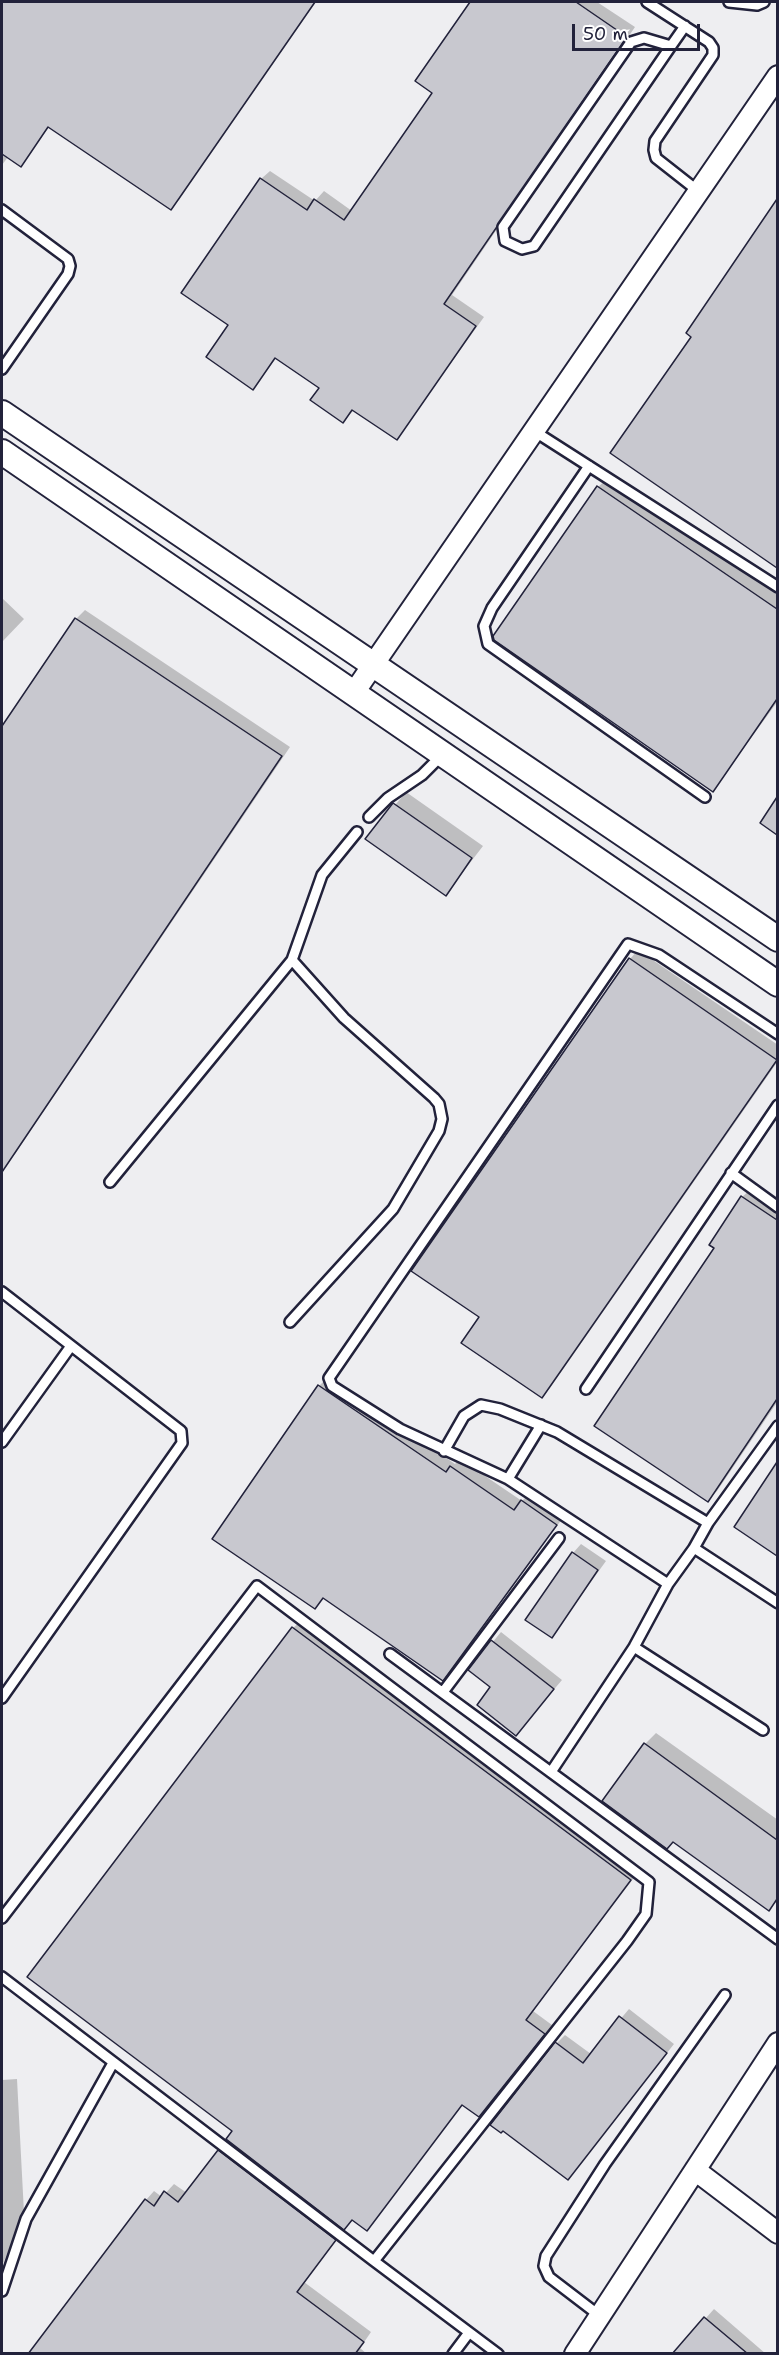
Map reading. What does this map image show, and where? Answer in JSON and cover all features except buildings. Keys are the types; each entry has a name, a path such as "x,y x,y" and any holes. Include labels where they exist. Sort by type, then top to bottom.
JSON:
{"street":[{"path":"353,694 777,76"},
{"path":"2,413 777,939"},
{"path":"2,452 777,984"},
{"path":"553,831 573,801"},
{"path":"575,2354 777,2043"},
{"path":"695,2170 777,2233"}],"lane":[{"path":"647,2 709,42 713,55 656,141 654,150 656,158 698,191"},
{"path":"729,2 757,5 764,2"},
{"path":"671,46 644,38 631,42 503,227 505,240 522,249 534,246 685,26"},
{"path":"2,210 68,260 70,266 68,274 2,369"},
{"path":"534,431 777,586"},
{"path":"589,466 492,608 484,626 488,644 705,797"},
{"path":"369,817 388,798 422,775 442,755"},
{"path":"110,1182 292,960 322,875 357,832"},
{"path":"668,1584 508,1479 444,1451 390,1423 332,1386 329,1378 628,944 659,955 777,1034"},
{"path":"290,1322 393,1209 440,1131 442,1119 439,1104 434,1098 344,1018 292,960"},
{"path":"586,1389 777,1105"},
{"path":"732,1173 777,1207"},
{"path":"2,1292 181,1431 182,1443 2,1698"},
{"path":"2,1442 71,1346"},
{"path":"444,1451 464,1416 480,1405 541,1425 708,1523"},
{"path":"508,1479 541,1425"},
{"path":"551,1772 634,1647 668,1584 777,1426"},
{"path":"443,1692 559,1538"},
{"path":"694,1548 777,1603"},
{"path":"2,1918 257,1586 649,1882 646,1914 627,1941 374,2261"},
{"path":"634,1647 763,1730"},
{"path":"390,1654 777,1939"},
{"path":"2,1977 468,2334 498,2354"},
{"path":"600,2316 569,2293 545,2270 544,2261 549,2249 725,1995"},
{"path":"2,2292 26,2219 113,2063"},
{"path":"453,2354 468,2334"}],"shaded area":[{"path":"2,2 777,2 777,2353 2,2354"}]}
